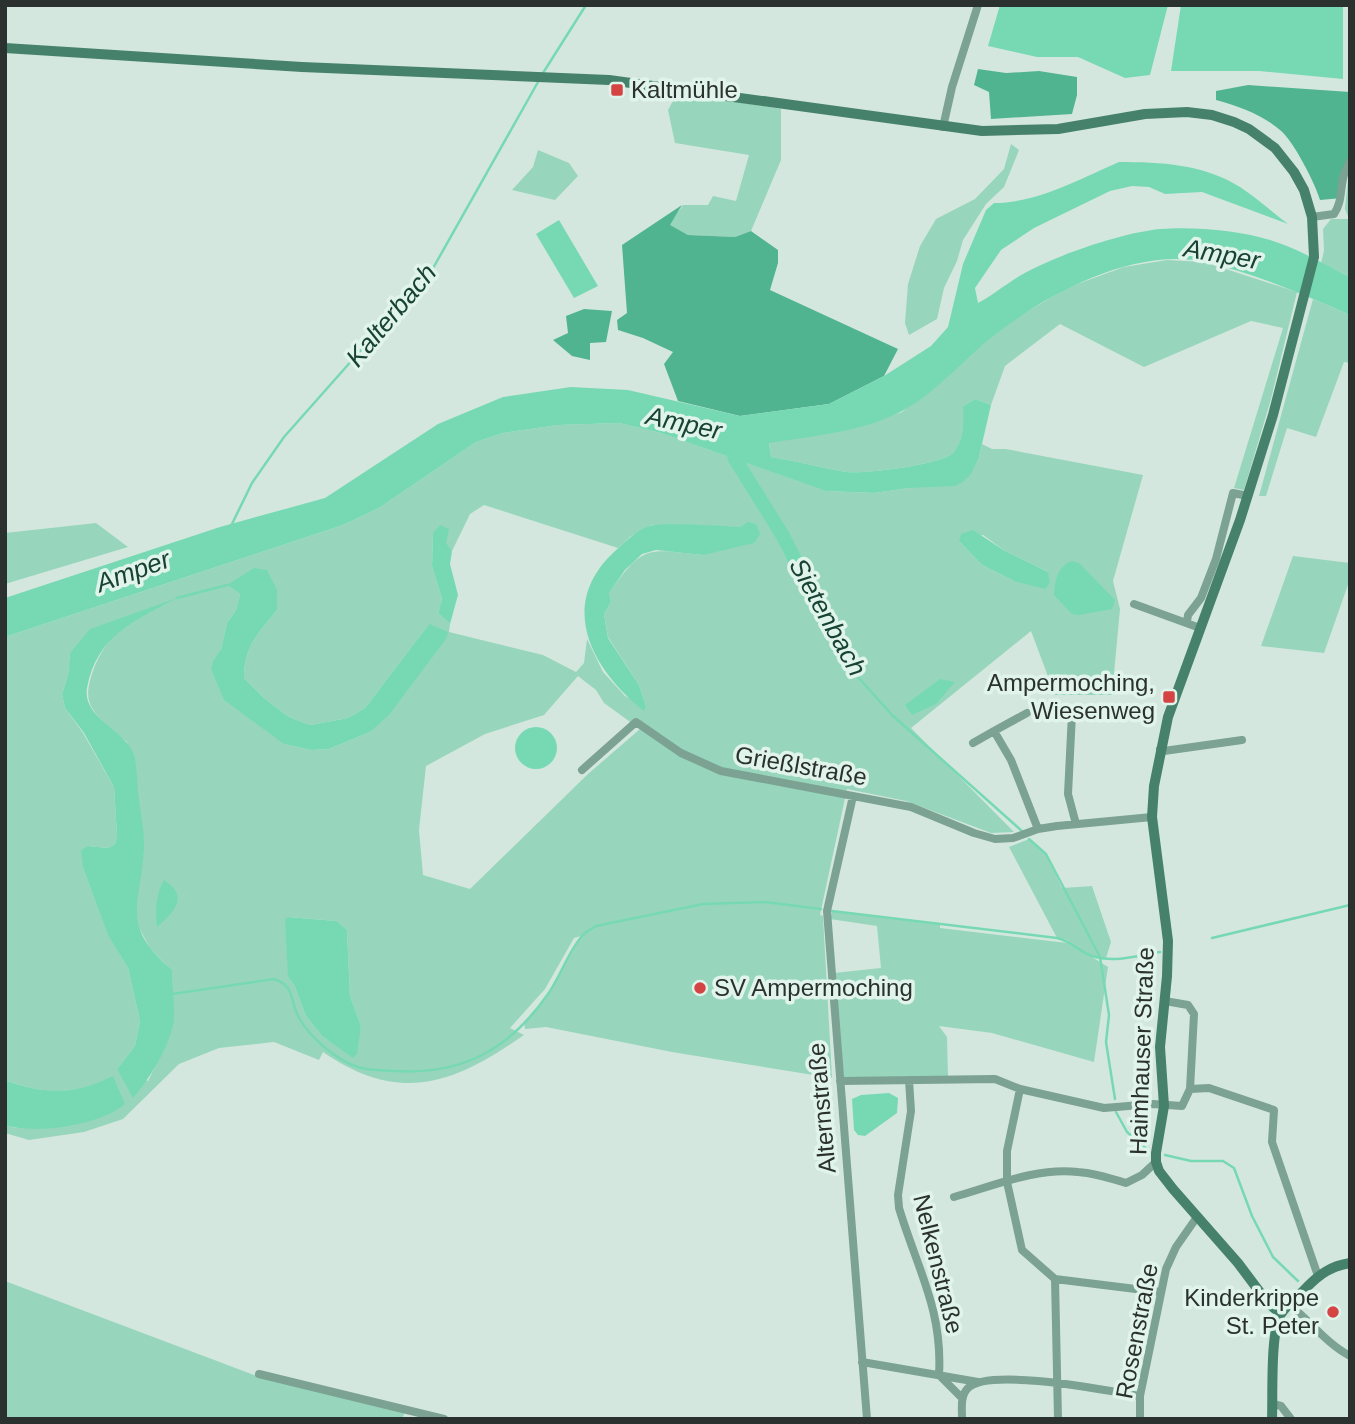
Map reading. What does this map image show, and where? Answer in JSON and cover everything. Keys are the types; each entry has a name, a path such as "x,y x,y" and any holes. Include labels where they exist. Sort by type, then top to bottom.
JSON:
{"main road":[{"name":"Haimhauser Straße","path":"5,48 302,67 558,77 669,87 943,127 1015,132 1058,130 1169,111 1212,115 1249,129 1275,148 1304,190 1312,217 1314,257 1273,415 1248,496 1178,686 1160,749 1152,817 1167,922 1168,964 1160,1047 1164,1106 1156,1162 1159,1171 1238,1263 1268,1303 1281,1314"},
{"path":"1272,1419 1277,1325 1281,1314 1328,1268 1350,1263"}],"street":[{"path":"943,127 952,87 978,5"},
{"path":"1312,217 1334,214 1337,210 1342,198 1343,177 1350,162"},
{"path":"1187,622 1188,615 1201,598 1216,559 1230,498 1233,493 1248,496"},
{"path":"1134,604 1200,628"},
{"path":"973,743 1027,713"},
{"path":"1072,713 1068,794 1076,824"},
{"name":"Grießlstraße","path":"582,770 636,722 681,753 710,768 750,778 911,807 995,839 1013,838 1038,829 1152,817"},
{"path":"994,731 1011,760 1038,829"},
{"path":"1160,749 1164,751 1242,740"},
{"name":"Alternstraße","path":"853,796 827,911 867,1419"},
{"path":"840,1081 995,1079 1020,1089 1104,1108 1182,1105 1190,1089 1193,1010 1188,1005 1165,1002"},
{"name":"Nelkenstraße","path":"909,1080 911,1111 898,1195 899,1209 931,1294 941,1355 939,1376"},
{"path":"1190,1089 1209,1088 1274,1110 1272,1142 1318,1276"},
{"path":"1020,1089 1007,1152 1007,1182 1022,1250 1055,1279 1160,1292"},
{"path":"954,1197 1058,1171 1077,1171 1126,1183 1142,1175 1156,1162"},
{"name":"Rosenstraße","path":"1140,1419 1140,1396 1166,1269 1176,1247 1197,1217"},
{"path":"1055,1279 1058,1419"},
{"path":"1289,1304 1313,1324 1328,1343 1350,1356"},
{"path":"862,1362 978,1382 999,1378 1057,1383 1140,1396"},
{"path":"260,1374 444,1419"},
{"path":"939,1376 962,1398"},
{"path":"962,1419 962,1398 968,1388 978,1382"},
{"path":"1273,1404 1281,1406 1291,1419"}],"shaded area":[{"path":"978,69 1006,73 1039,71 1077,77 1077,95 1072,114 991,119 989,92 974,85"},
{"path":"1248,85 1350,92 1350,158 1342,198 1320,200 1297,152 1285,135 1273,125 1250,112 1216,100 1216,91"},
{"path":"678,92 781,109 781,160 751,231 735,237 688,235 669,225 683,205 708,205 713,196 736,201 749,155 675,143 668,110"},
{"path":"1011,144 1019,150 1004,187 986,204 963,240 957,261 944,288 937,319 909,335 905,323 908,284 920,246 936,219 975,199 1004,169"},
{"path":"538,150 569,163 578,176 555,200 512,190 533,167"},
{"path":"1350,179 1350,277 1321,263 1324,251 1323,229 1331,219 1349,219 1345,209"},
{"path":"682,205 670,225 688,235 735,237 751,231 778,250 778,263 770,290 898,349 884,376 829,404 740,416 678,401 664,364 673,352 618,330 617,320 627,313 622,245"},
{"path":"1167,260 1204,262 1297,292 1271,399 1244,490 1234,488 1283,328 1251,321 1144,367 1060,324 1005,366 991,405 975,399 963,406 960,443 953,453 946,457 902,468 846,472 771,457 769,442 861,426 902,412 975,349 1018,317 1069,287 1124,267"},
{"path":"1313,299 1350,315 1350,363 1344,362 1316,437 1287,428 1266,496 1259,496"},
{"path":"584,309 612,311 606,342 590,343 590,360 572,356 553,340 568,333 566,316"},
{"path":"619,423 661,433 827,491 874,493 909,488 979,457 982,444 992,449 1006,449 1143,475 1113,581 1120,609 1112,695 1055,695 1031,631 911,728 1014,832 991,833 906,801 847,789 820,915 823,916 832,1078 672,1052 546,1027 525,1029 524,1022 548,995 581,936 574,938 545,989 510,1028 524,1035 474,1066 450,1076 426,1082 402,1083 377,1079 323,1052 319,1060 274,1042 219,1048 179,1064 123,1119 84,1132 29,1140 5,1133 5,1125 16,1128 113,1077 86,1087 60,1091 33,1088 5,1080 5,637 343,525 379,508 476,442 503,433 558,425","holes":["484,505 618,548 631,536 651,525 741,527 703,555 657,551 648,553 630,566 609,593 611,602 604,614 608,637 639,685 646,706 625,696 603,672 587,639 584,663 576,672 543,655 449,632 450,624 438,613 442,599 432,566 433,533 452,551 470,514","983,535 1005,551 1048,572 1014,581 982,565 959,541","227,585 277,610 249,649 244,678 289,717 310,725 348,718 365,708 429,624 370,732 329,749 311,750 284,744 214,659 221,651 227,623 236,610 240,594","132,622 112,638 97,661 88,692 95,713 127,742 144,849 135,906 137,924 150,948 172,971 173,1024 148,1081 117,1069 135,1046 140,1021 128,968 108,934 83,868 88,846 108,848 115,844 117,836 114,787 83,733 65,708 62,694 68,675 70,653","578,676 596,690 604,703 640,729 588,774 470,889 423,875 419,830 426,766 485,734 544,715","288,917 337,921 347,930 350,996 361,1026 353,1057 322,1036 306,1016 288,977"]},
{"path":"96,523 128,547 5,584 5,533"},
{"path":"1293,556 1350,563 1350,579 1324,653 1261,646"},
{"path":"1029,839 1045,853 1062,888 1092,886 1111,942 1106,958 1092,957 1108,967 1094,1062 992,1033 939,1026 947,1037 948,1076 844,1078 834,973 881,968 877,926 830,919 832,911 940,924 940,928 1067,943 1081,951 1067,940 1057,938 1009,847"},
{"path":"5,1281 259,1377 405,1412 402,1419 5,1419"}],"water":[{"path":"1000,5 1168,5 1150,75 1125,78 1078,57 1037,57 988,46"},
{"path":"1181,5 1343,5 1343,79 1259,71 1171,71"},
{"name":"Amper","path":"1119,162 1166,164 1212,173 1240,187 1288,224 1202,192 1165,194 1149,187 1132,186 1110,191 1034,228 1001,250 975,288 978,303 1037,267 1090,246 1144,231 1191,228 1241,233 1273,241 1350,277 1350,315 1260,278 1206,262 1179,259 1123,267 1067,289 1018,318 984,343 939,385 902,411 854,429 769,443 771,457 846,472 919,465 953,453 961,436 963,406 975,399 991,405 979,457 971,474 955,486 874,493 826,491 661,433 619,423 558,425 503,433 476,442 379,508 343,525 5,637 5,598 220,527 325,498 438,424 503,397 571,387 628,390 740,416 829,404 884,376 931,346 948,327 963,264 986,210 994,203 1042,195"},
{"path":"559,220 598,286 574,298 536,234"},
{"path":"748,522 756,524 760,534 754,543 703,555 656,550 642,554 625,570 609,593 611,602 604,614 608,638 639,685 646,706 644,711 610,677 588,637 585,615 587,594 597,573 626,541 649,526 679,524 741,527"},
{"path":"440,525 449,529 446,543 452,551 450,564 458,595 450,624 438,613 442,599 432,566 433,533"},
{"path":"973,530 1005,551 1048,572 1050,583 1045,589 1014,581 982,565 959,541 961,534"},
{"path":"1072,561 1079,563 1115,600 1112,609 1072,614 1054,595 1060,570"},
{"path":"254,568 267,570 277,590 277,610 249,649 244,678 289,717 310,725 348,718 365,708 429,624 448,632 446,639 389,715 370,732 329,749 311,750 284,744 224,700 211,669 221,650 227,623 236,610 240,594 227,585"},
{"path":"177,598 133,623 109,642 99,655 87,688 91,708 123,738 134,755 144,843 137,901 139,927 145,940 172,970 173,1026 157,1064 133,1098 117,1069 135,1046 140,1021 128,968 108,935 83,868 81,850 88,846 108,848 115,844 117,836 114,787 84,733 65,708 62,694 68,675 70,653 90,629"},
{"path":"940,679 955,682 936,704 912,715 905,705"},
{"path":"536,727 551,733 557,748 551,763 536,769 521,763 515,748 521,733"},
{"path":"164,880 172,886 178,899 169,916 157,927 157,903"},
{"path":"288,917 337,921 347,930 350,996 361,1026 357,1054 353,1058 322,1036 306,1016 288,977 285,920"},
{"path":"113,1076 125,1104 100,1118 50,1128 18,1128 5,1125 5,1080 33,1088 60,1091 86,1087"},
{"path":"889,1093 898,1098 897,1113 865,1136 858,1135 854,1130 852,1099 861,1095"}],"waterway":[{"name":"Kalterbach","path":"543,73 586,5"},
{"name":"Kalterbach","path":"231,526 252,483 284,437 432,270 538,82"},
{"name":"Sietenbach","path":"731,441 735,459 783,536 850,668"},
{"path":"177,598 227,585"},
{"name":"Sietenbach","path":"850,668 892,715 1023,832"},
{"name":"Sietenbach","path":"1029,839 1046,854 1100,957 1109,1015 1106,1042 1115,1099"},
{"path":"172,994 274,979 289,990 298,1016 316,1040 350,1064 376,1070 442,1069 482,1055 517,1030 548,994 578,941 596,926 703,904 765,902 821,909"},
{"path":"1212,938 1350,905"},
{"path":"832,911 1057,938 1100,958 1126,958 1160,952"},
{"name":"Sietenbach","path":"1116,1112 1127,1132 1148,1150"},
{"name":"Sietenbach","path":"1165,1155 1191,1161 1223,1161 1234,1168 1252,1216 1273,1257 1298,1281"}],"place":[{"name":"Kaltmühle","path":"617,90"},
{"name":"Ampermoching, Wiesenweg","path":"1169,697"},
{"name":"SV Ampermoching","path":"700,988"},
{"name":"Kinderkrippe St. Peter","path":"1333,1312"}]}
